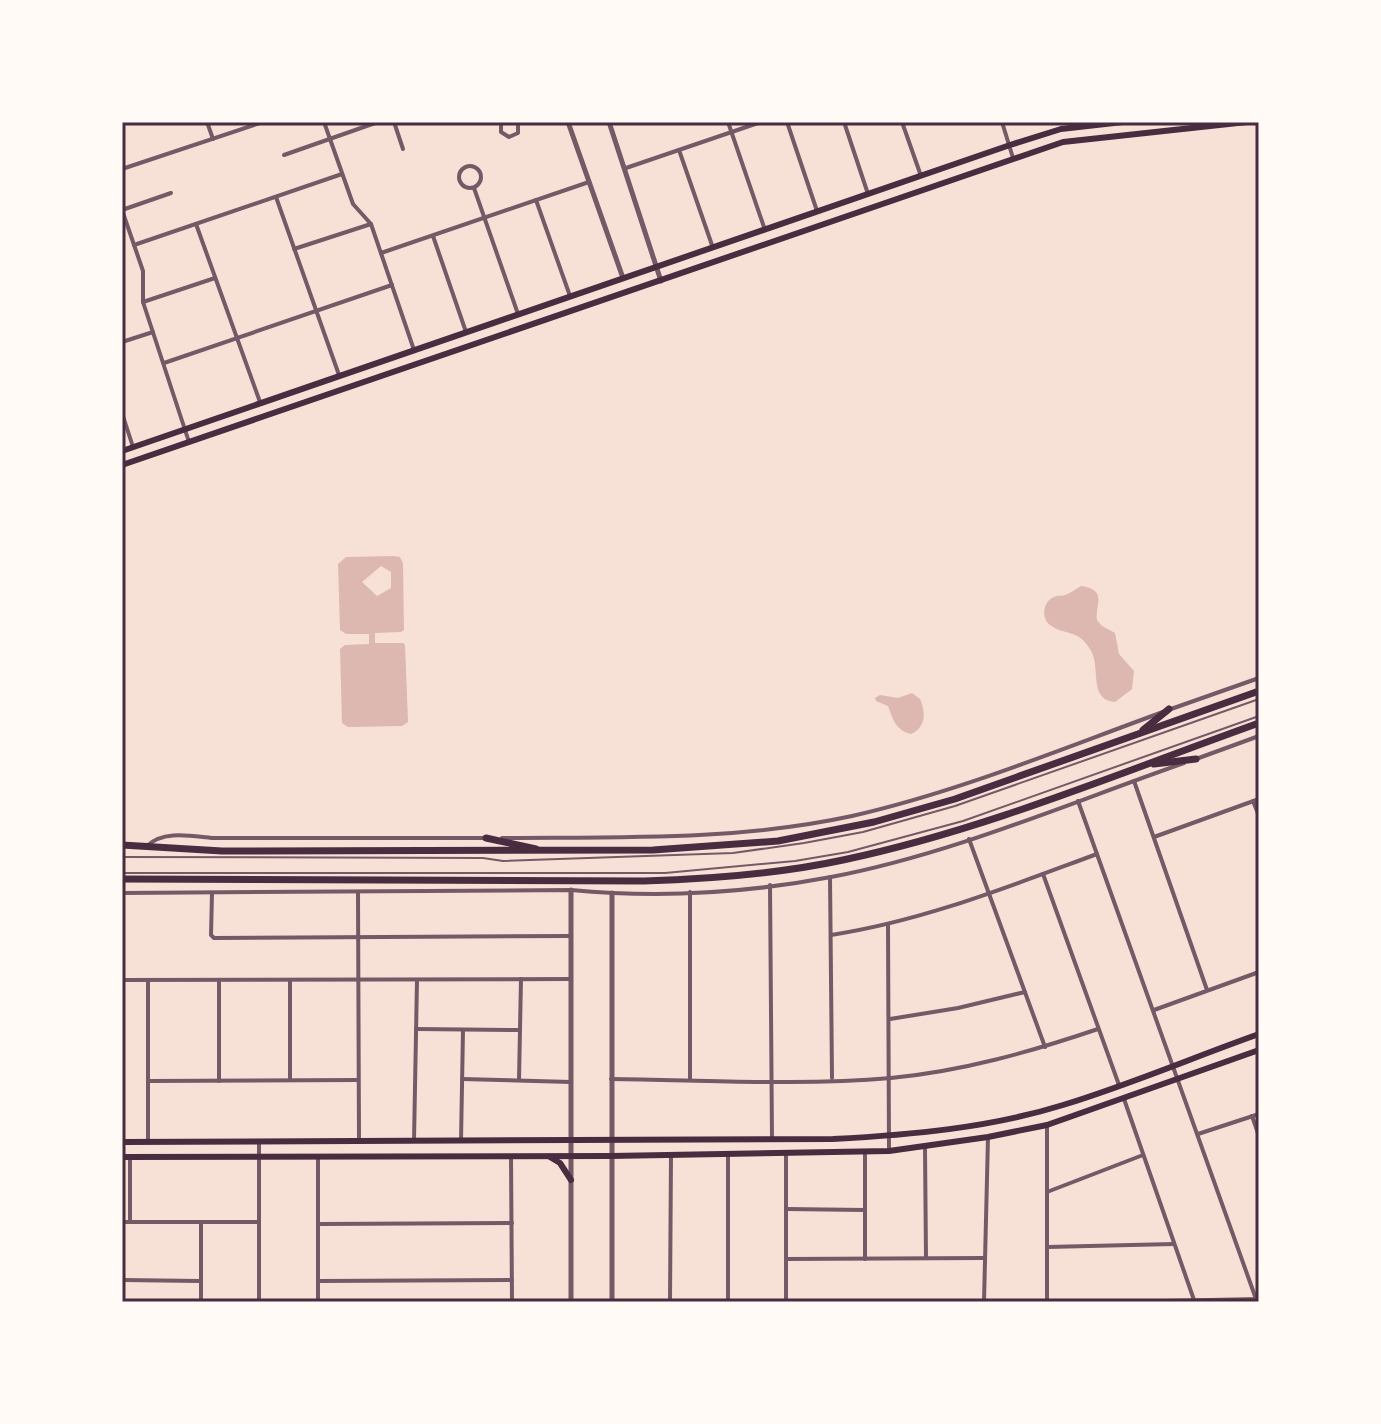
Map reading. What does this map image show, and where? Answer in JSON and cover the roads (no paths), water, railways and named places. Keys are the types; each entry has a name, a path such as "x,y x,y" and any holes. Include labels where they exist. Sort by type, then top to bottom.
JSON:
{"main road":[{"path":"122,451 1060,126 1123,122"},
{"path":"122,465 1063,142 1247,122"},
{"path":"597,287 603,300"},
{"path":"122,845 222,851 653,850 728,846 821,834 955,799 1259,691"},
{"path":"1138,734 1169,709"},
{"path":"122,879 630,881 749,875 841,861 960,830 1259,723"},
{"path":"1140,765 1196,759"},
{"path":"486,838 542,851"},
{"path":"122,1142 889,1136 1013,1117 1062,1105 1259,1034"},
{"path":"126,1157 786,1155 925,1148 1047,1125 1259,1050"},
{"path":"546,1156 560,1163 571,1180"}],"street":[{"path":"207,122 213,139"},
{"path":"122,169 263,122"},
{"path":"324,122 353,204 371,224 414,350"},
{"path":"284,155 378,122"},
{"path":"394,122 403,149"},
{"path":"501,122 501,132 509,137 518,133 518,122"},
{"path":"568,122 623,278"},
{"path":"609,122 661,281"},
{"path":"728,122 765,230"},
{"path":"626,168 761,122"},
{"path":"787,122 817,212"},
{"path":"844,122 868,194"},
{"path":"902,122 921,176"},
{"path":"1002,122 1014,159"},
{"path":"679,150 713,248"},
{"path":"465,167 476,167 481,173 481,180 474,188 467,188 459,180 460,172 465,167"},
{"path":"134,245 342,174"},
{"path":"381,253 589,182"},
{"path":"474,188 518,314"},
{"path":"171,193 122,210 143,271 143,302 189,442"},
{"path":"276,197 340,376"},
{"path":"536,200 570,296"},
{"path":"196,224 261,403"},
{"path":"294,249 371,224"},
{"path":"433,235 466,332"},
{"path":"143,302 215,278"},
{"path":"163,363 392,285"},
{"path":"122,342 153,332"},
{"path":"122,413 133,447"},
{"path":"147,846 160,837 186,835 212,838 645,838 775,829 853,816 945,790 1259,678"},
{"path":"122,893 690,892 830,877 969,839 1259,736"},
{"path":"1134,781 1207,990"},
{"path":"1154,837 1256,800 1259,816"},
{"path":"1078,801 1258,1299 1116,1302"},
{"path":"969,839 1045,1047"},
{"path":"831,935 888,924 989,894 1097,854"},
{"path":"1043,874 1119,1085"},
{"path":"830,877 832,1079"},
{"path":"770,885 772,1139"},
{"path":"571,890 571,1302"},
{"path":"690,892 690,1079"},
{"path":"212,893 211,935 214,938 571,936"},
{"path":"358,893 359,1141"},
{"path":"612,893 612,1302"},
{"path":"888,924 889,1151"},
{"path":"1154,1010 1259,972"},
{"path":"519,1080 521,979"},
{"path":"122,980 571,979"},
{"path":"148,980 148,1142"},
{"path":"219,980 219,1081"},
{"path":"290,980 290,1080"},
{"path":"414,1141 417,980"},
{"path":"889,1019 958,1008 1025,992"},
{"path":"416,1029 520,1030"},
{"path":"611,1079 771,1081 889,1078 973,1065 1045,1047 1098,1029"},
{"path":"461,1141 463,1030"},
{"path":"462,1079 571,1082"},
{"path":"148,1081 358,1080"},
{"path":"1124,1099 1194,1300"},
{"path":"1198,1134 1259,1114"},
{"path":"1252,1116 1259,1136"},
{"path":"1047,1125 1047,1302"},
{"path":"984,1302 988,1137"},
{"path":"259,1141 259,1302"},
{"path":"925,1148 926,1258"},
{"path":"865,1153 865,1259"},
{"path":"728,1154 728,1302"},
{"path":"670,1302 671,1155"},
{"path":"786,1155 786,1302"},
{"path":"1047,1192 1143,1155"},
{"path":"318,1156 318,1302"},
{"path":"511,1156 512,1302"},
{"path":"126,1157 130,1222"},
{"path":"786,1209 865,1210"},
{"path":"122,1222 259,1222"},
{"path":"201,1222 201,1302"},
{"path":"318,1224 512,1223"},
{"path":"1047,1247 1174,1244"},
{"path":"786,1259 985,1258"},
{"path":"122,1280 201,1281"},
{"path":"318,1281 512,1280"}],"lane":[{"path":"122,857 468,857 503,861 679,856 774,848 863,832 955,806 1259,699"},
{"path":"122,873 650,874 795,861 848,852 963,821 1259,716"}]}
